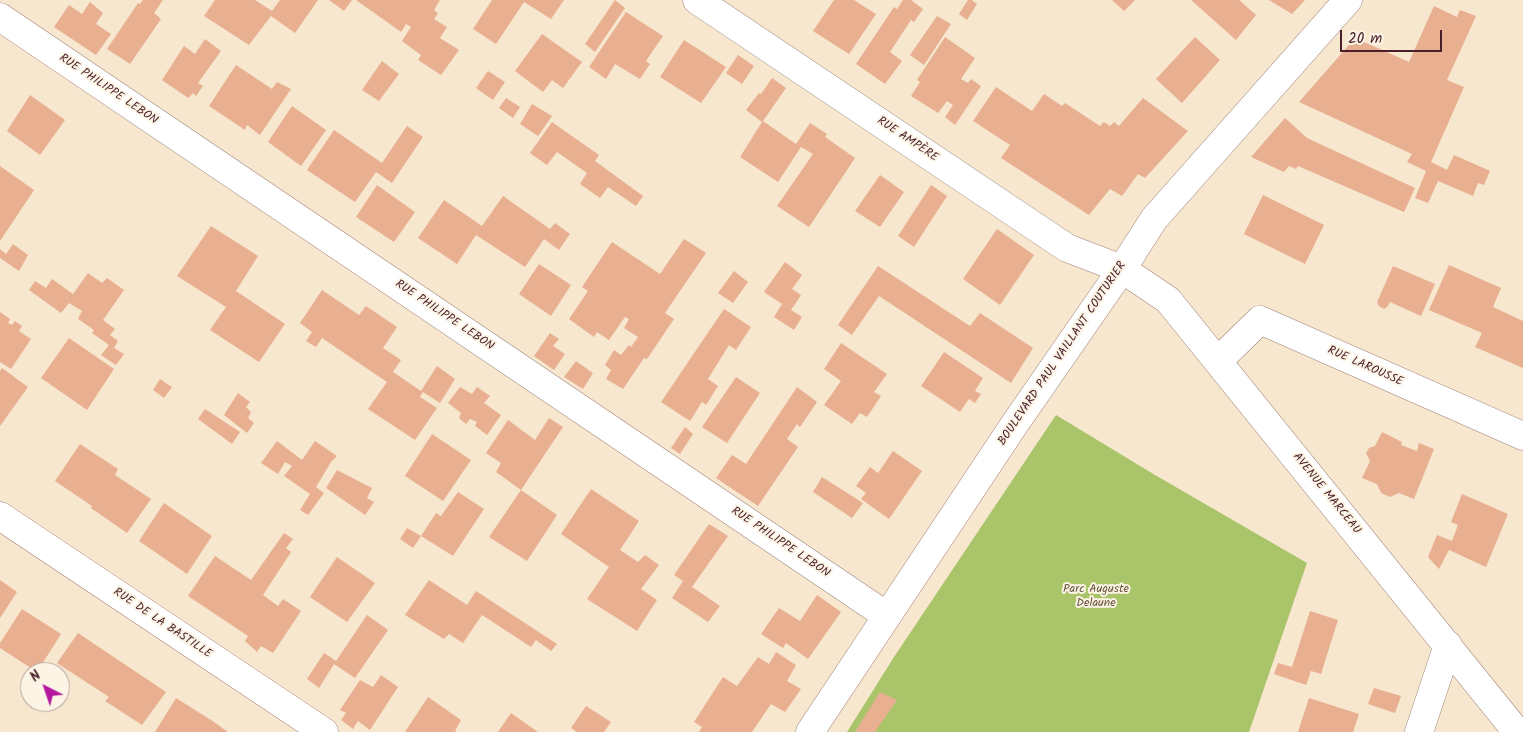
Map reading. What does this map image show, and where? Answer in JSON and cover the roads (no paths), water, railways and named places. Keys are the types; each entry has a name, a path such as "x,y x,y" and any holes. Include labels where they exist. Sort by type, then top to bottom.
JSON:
{"street":[{"path":"0,6 3,0"},
{"name":"RUE AMPÈRE","path":"697,0 1067,248 1122,269"},
{"name":"BOULEVARD PAUL VAILLANT COUTURIER","path":"810,732 1030,401 1122,269 1154,219 1348,0"},
{"name":"RUE PHILIPPE LEBON","path":"0,17 887,616"},
{"name":"AVENUE MARCEAU","path":"1122,269 1168,300 1517,732"},
{"name":"RUE LAROUSSE","path":"1218,361 1260,320 1523,436"},
{"name":"RUE DE LA BASTILLE","path":"0,516 324,732"},
{"path":"1419,732 1448,645"}],"park label":[{"name":"Parc Auguste Delaune","path":"1096,597"}]}
